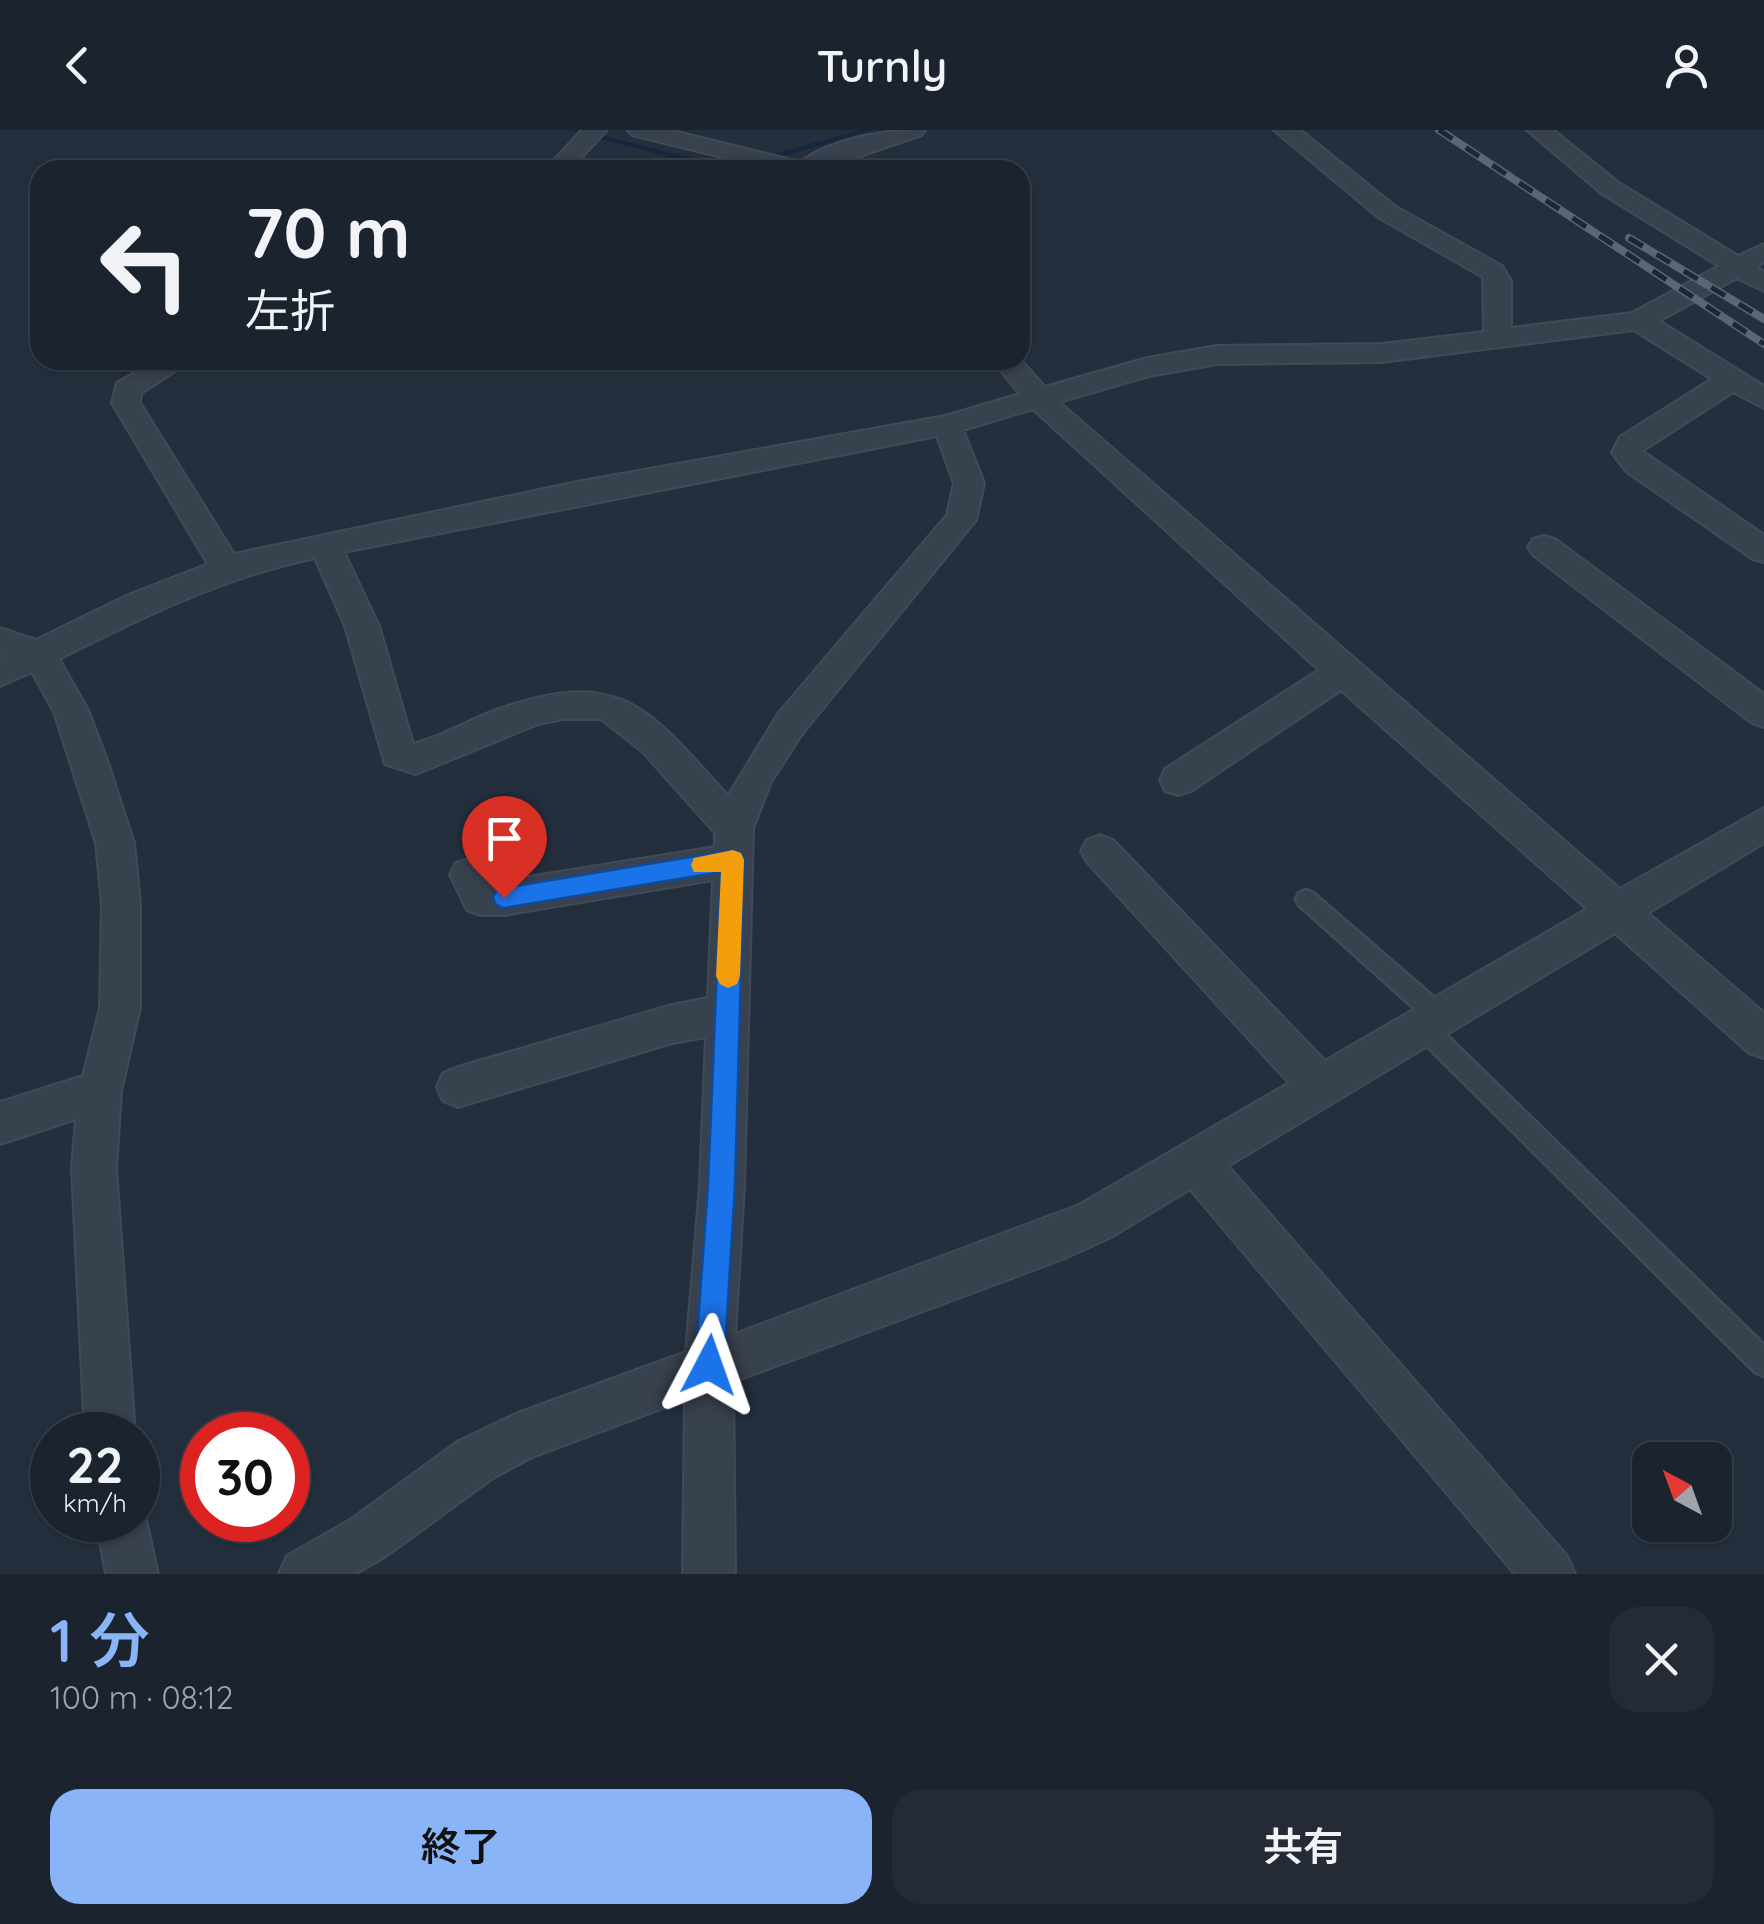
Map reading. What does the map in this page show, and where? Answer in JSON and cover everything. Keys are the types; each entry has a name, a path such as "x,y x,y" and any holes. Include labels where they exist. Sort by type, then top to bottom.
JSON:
{"street":[{"path":"640,130 759,160"},
{"path":"819,160 913,130"},
{"path":"1286,130 1387,212 1493,272 1498,281 1497,338"},
{"path":"1538,130 1610,188 1764,283"},
{"path":"566,160 590,135"},
{"path":"0,673 226,567 325,544 946,425 1148,367 1217,355 1382,353 1639,321 1764,252"},
{"path":"1639,321 1764,400"},
{"path":"160,370 127,389 126,404 226,567"},
{"path":"1014,370 1040,400 1343,672 1764,1039"},
{"path":"1733,379 1630,444 1627,453 1638,465 1764,551"},
{"path":"709,1574 709,1365 722,1186 734,844 744,796 756,774 795,719 961,520 970,500 971,481 946,425"},
{"path":"325,544 362,626 398,754 416,759 569,703 606,706 631,720 734,844"},
{"path":"1544,547 1764,713"},
{"path":"0,642 39,654 71,710 115,842 121,904 120,1008 100,1091 94,1169 109,1412"},
{"path":"1178,780 1343,672"},
{"path":"305,1574 368,1538 474,1460 518,1438 1049,1242 1096,1221 1764,824"},
{"path":"469,876 480,898 504,898 734,844"},
{"path":"1100,851 1322,1088"},
{"path":"458,1087 672,1024 727,1014"},
{"path":"0,1123 100,1091"},
{"path":"1195,1162 1549,1574"},
{"path":"125,1542 132,1574"}],"lane":[{"path":"1306,899 1430,1020 1764,1363"}],"waterway":[{"path":"572,130 688,160"},
{"path":"762,160 869,130"}],"railway":[{"path":"1439,130 1764,344"},
{"path":"1629,238 1764,319"}],"slow traffic":[{"path":"702,865 733,860 728,976"}],"route":[{"path":"504,898 733,860 722,1186 709,1365"}]}
